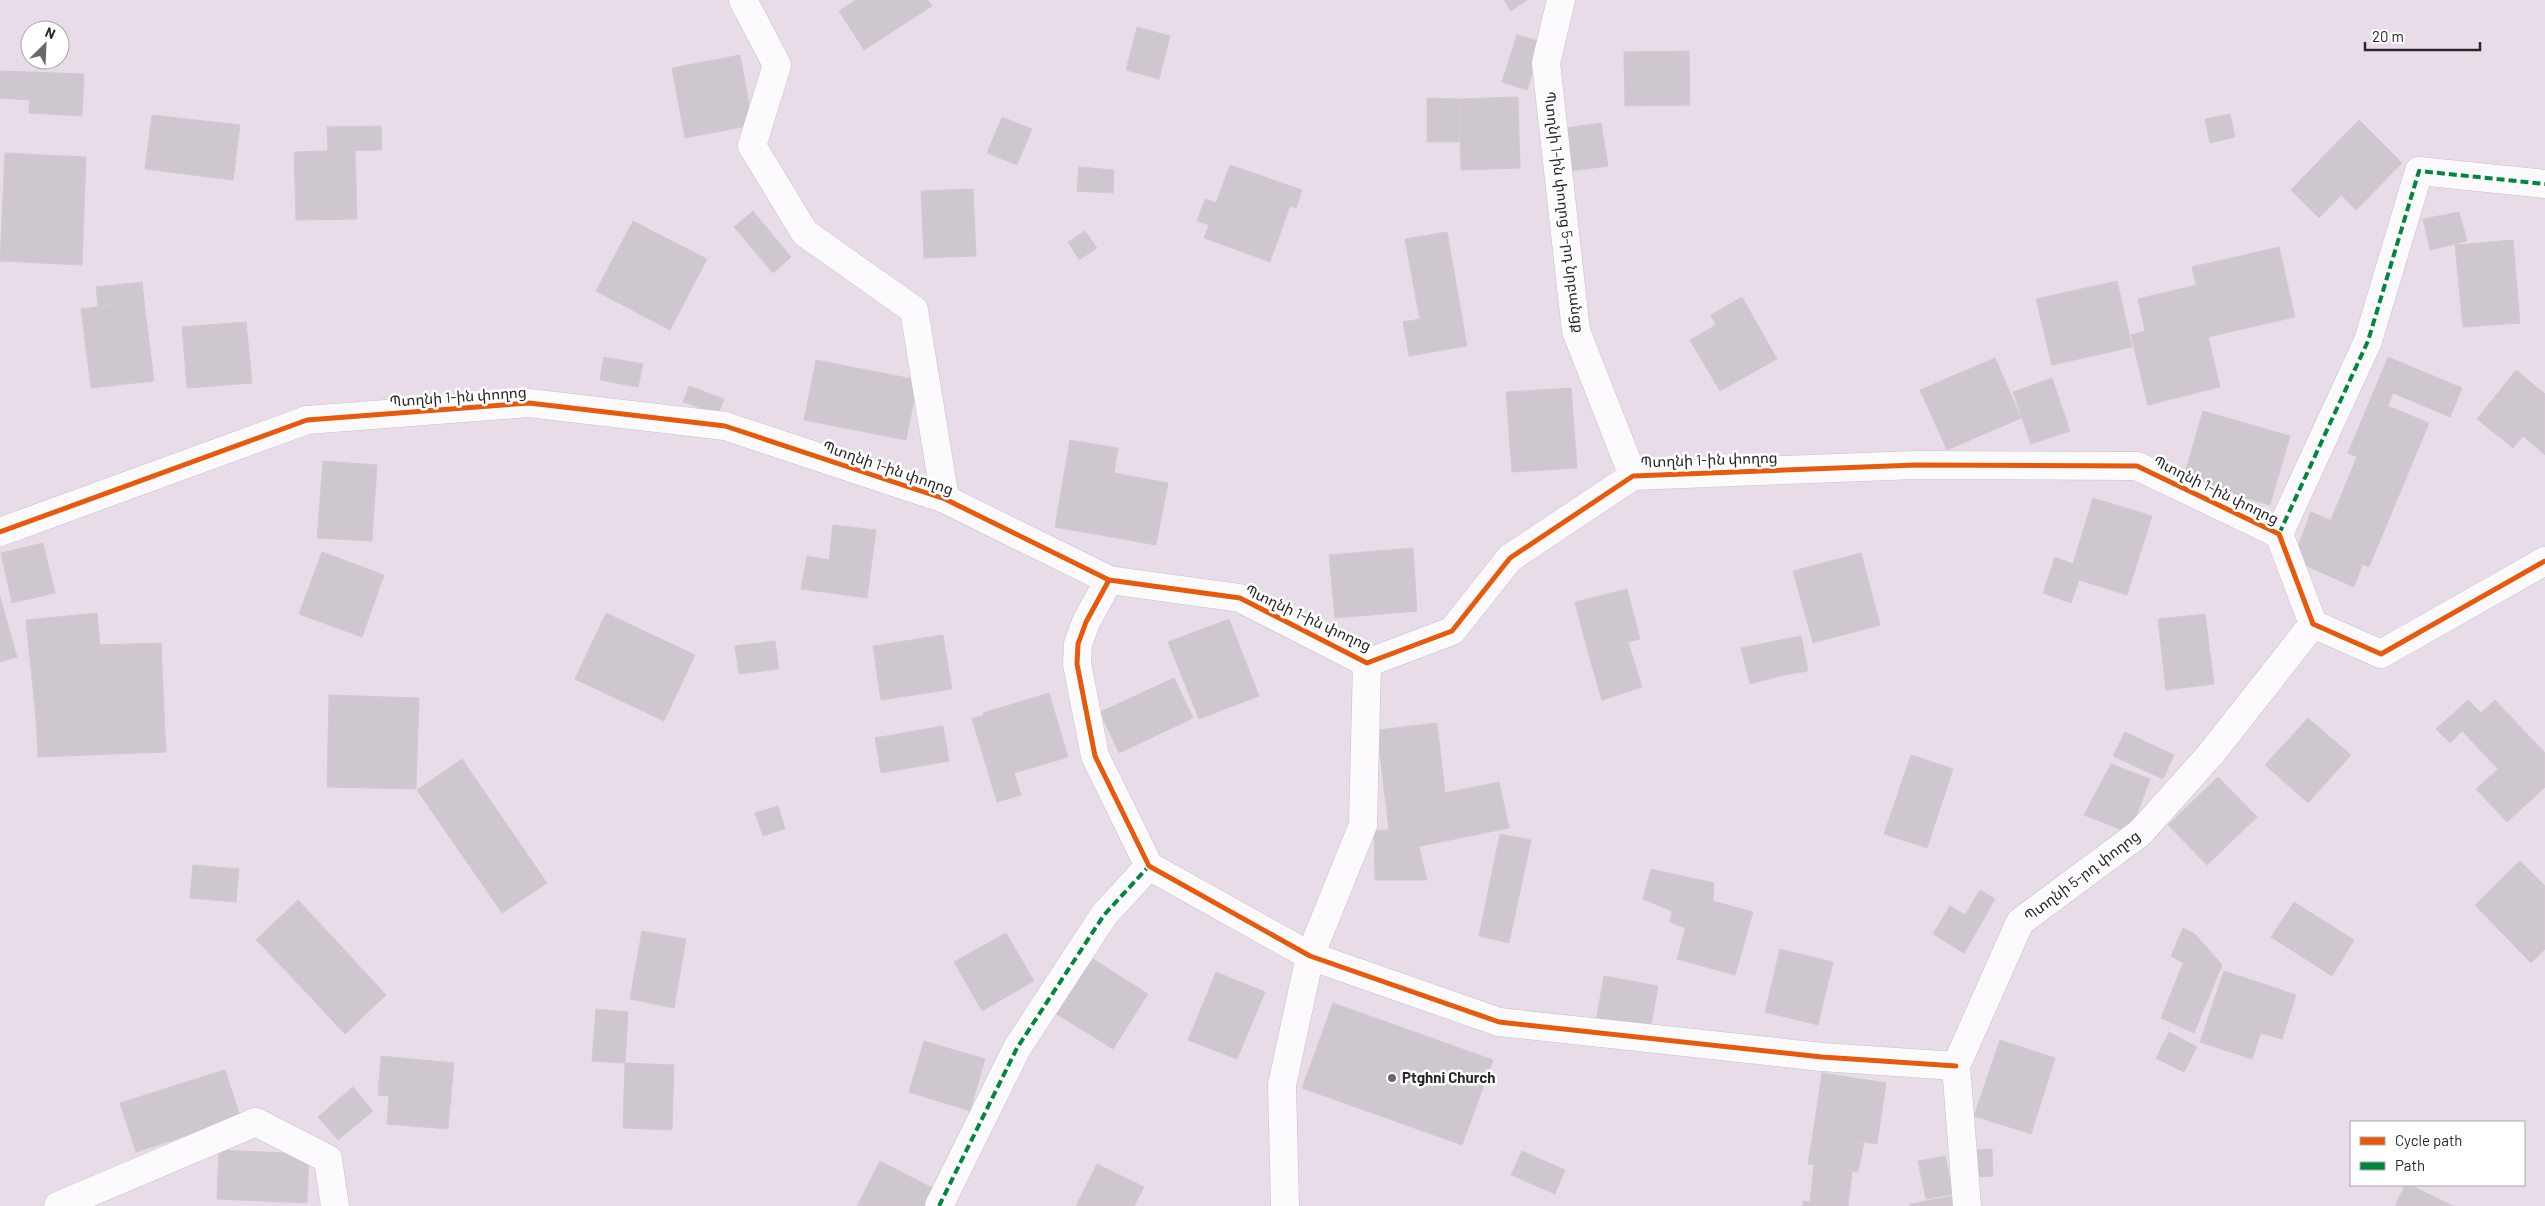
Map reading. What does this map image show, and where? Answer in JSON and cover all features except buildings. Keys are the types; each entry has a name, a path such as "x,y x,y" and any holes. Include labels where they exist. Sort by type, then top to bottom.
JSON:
{"street":[{"path":"743,0 776,65 752,146 805,233 914,310 945,499"},
{"name":"Պտղնի 1-ին փողոց 5-րդ նրբանցք","path":"1561,0 1546,63 1576,331 1633,476"},
{"path":"2279,534 2368,341 2419,171 2545,184"},
{"name":"Պտղնի 1-ին փողոց","path":"0,532 307,420 529,403 725,426 945,499 1109,580 1240,598 1367,663 1452,631 1510,558 1633,476 1916,465 2137,466 2279,534 2314,624"},
{"path":"2314,624 2381,654 2545,560"},
{"path":"1109,580 1086,622 1078,644 1077,664 1095,756 1149,866 1310,956 1499,1022 1822,1058 1956,1066"},
{"name":"Պտղնի 5-րդ փողոց","path":"1967,1206 1956,1066 2020,922 2140,833 2210,755 2314,624"},
{"path":"1285,1206 1282,1085 1310,956 1363,824 1367,663"},
{"path":"938,1206 1017,1048 1104,915 1149,866"},
{"path":"58,1206 256,1122 328,1160 335,1206"}],"marked path":[{"path":"2279,534 2368,341 2419,171 2545,184"},
{"path":"939,1206 1017,1048 1104,915 1149,866"}],"cycle path":[{"path":"0,532 307,420 529,403 725,426 945,499 1109,580 1240,598 1367,663 1452,631 1510,558 1633,476 1916,465 2137,466 2279,534 2313,624 2381,654 2545,561"},
{"path":"1109,580 1086,622 1078,644 1077,664 1095,756 1149,866 1310,956 1499,1022 1822,1057 1956,1066"}],"place":[{"name":"Ptghni Church","path":"1392,1078"}]}
